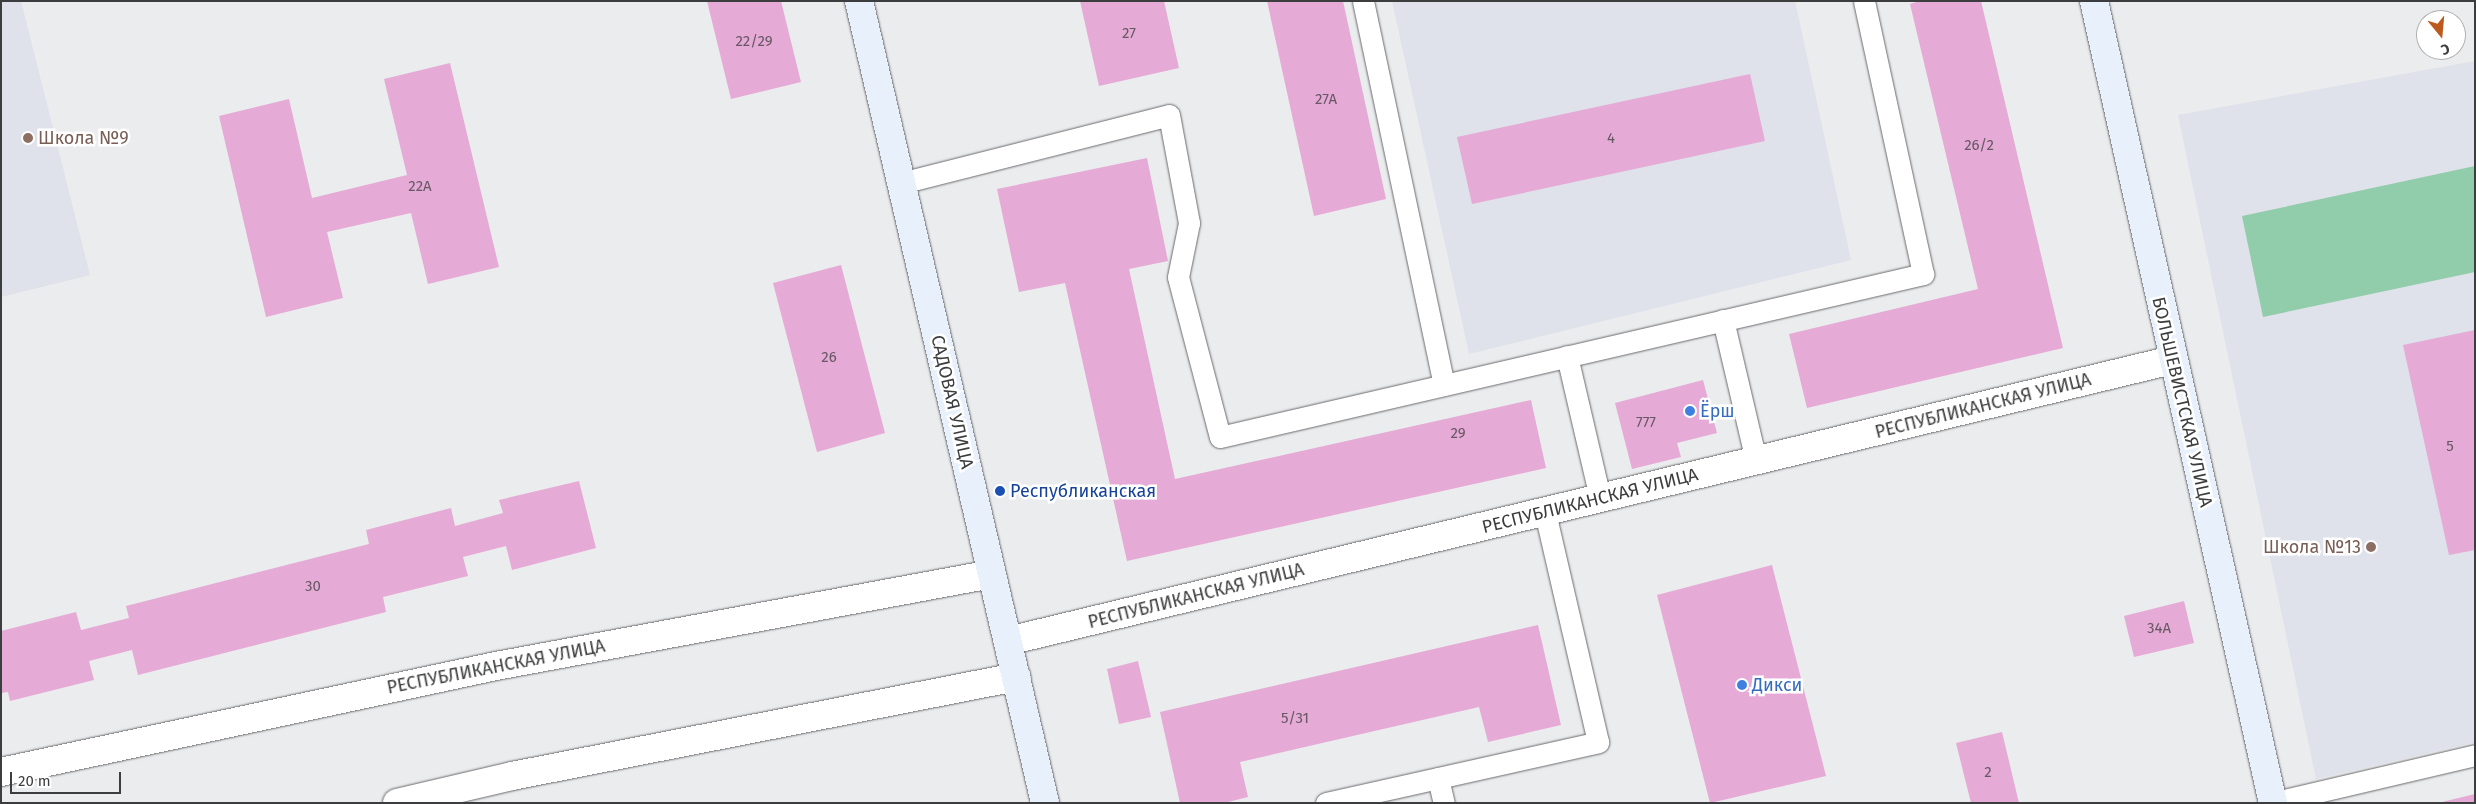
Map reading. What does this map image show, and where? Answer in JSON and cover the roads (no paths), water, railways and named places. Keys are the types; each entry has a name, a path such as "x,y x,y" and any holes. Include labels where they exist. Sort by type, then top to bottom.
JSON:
{"street":[{"name":"САДОВАЯ УЛИЦА","path":"859,1 1045,803"},
{"name":"БОЛЬШЕВИСТСКАЯ УЛИЦА","path":"2094,1 2172,360 2272,803"},
{"name":"РЕСПУБЛИКАНСКАЯ УЛИЦА","path":"1008,641 2172,360"},
{"name":"РЕСПУБЛИКАНСКАЯ УЛИЦА","path":"1,772 496,666 992,574"},
{"path":"397,803 512,776 1016,677"}],"lane":[{"path":"1363,1 1444,385"},
{"path":"902,183 1169,116 1188,223 1178,277 1220,437 1923,274 1864,1"},
{"path":"1723,320 1756,460"},
{"path":"1567,356 1600,498"},
{"path":"1326,803 1598,742 1544,512"},
{"path":"2272,803 2475,755"},
{"path":"1438,778 1444,803"}],"place":[{"name":"Школа №9","path":"28,138"},
{"name":"Ёрш","path":"1690,411"},
{"name":"Республиканская","path":"1000,491"},
{"name":"Школа №13","path":"2371,547"},
{"name":"Дикси","path":"1742,685"}]}
